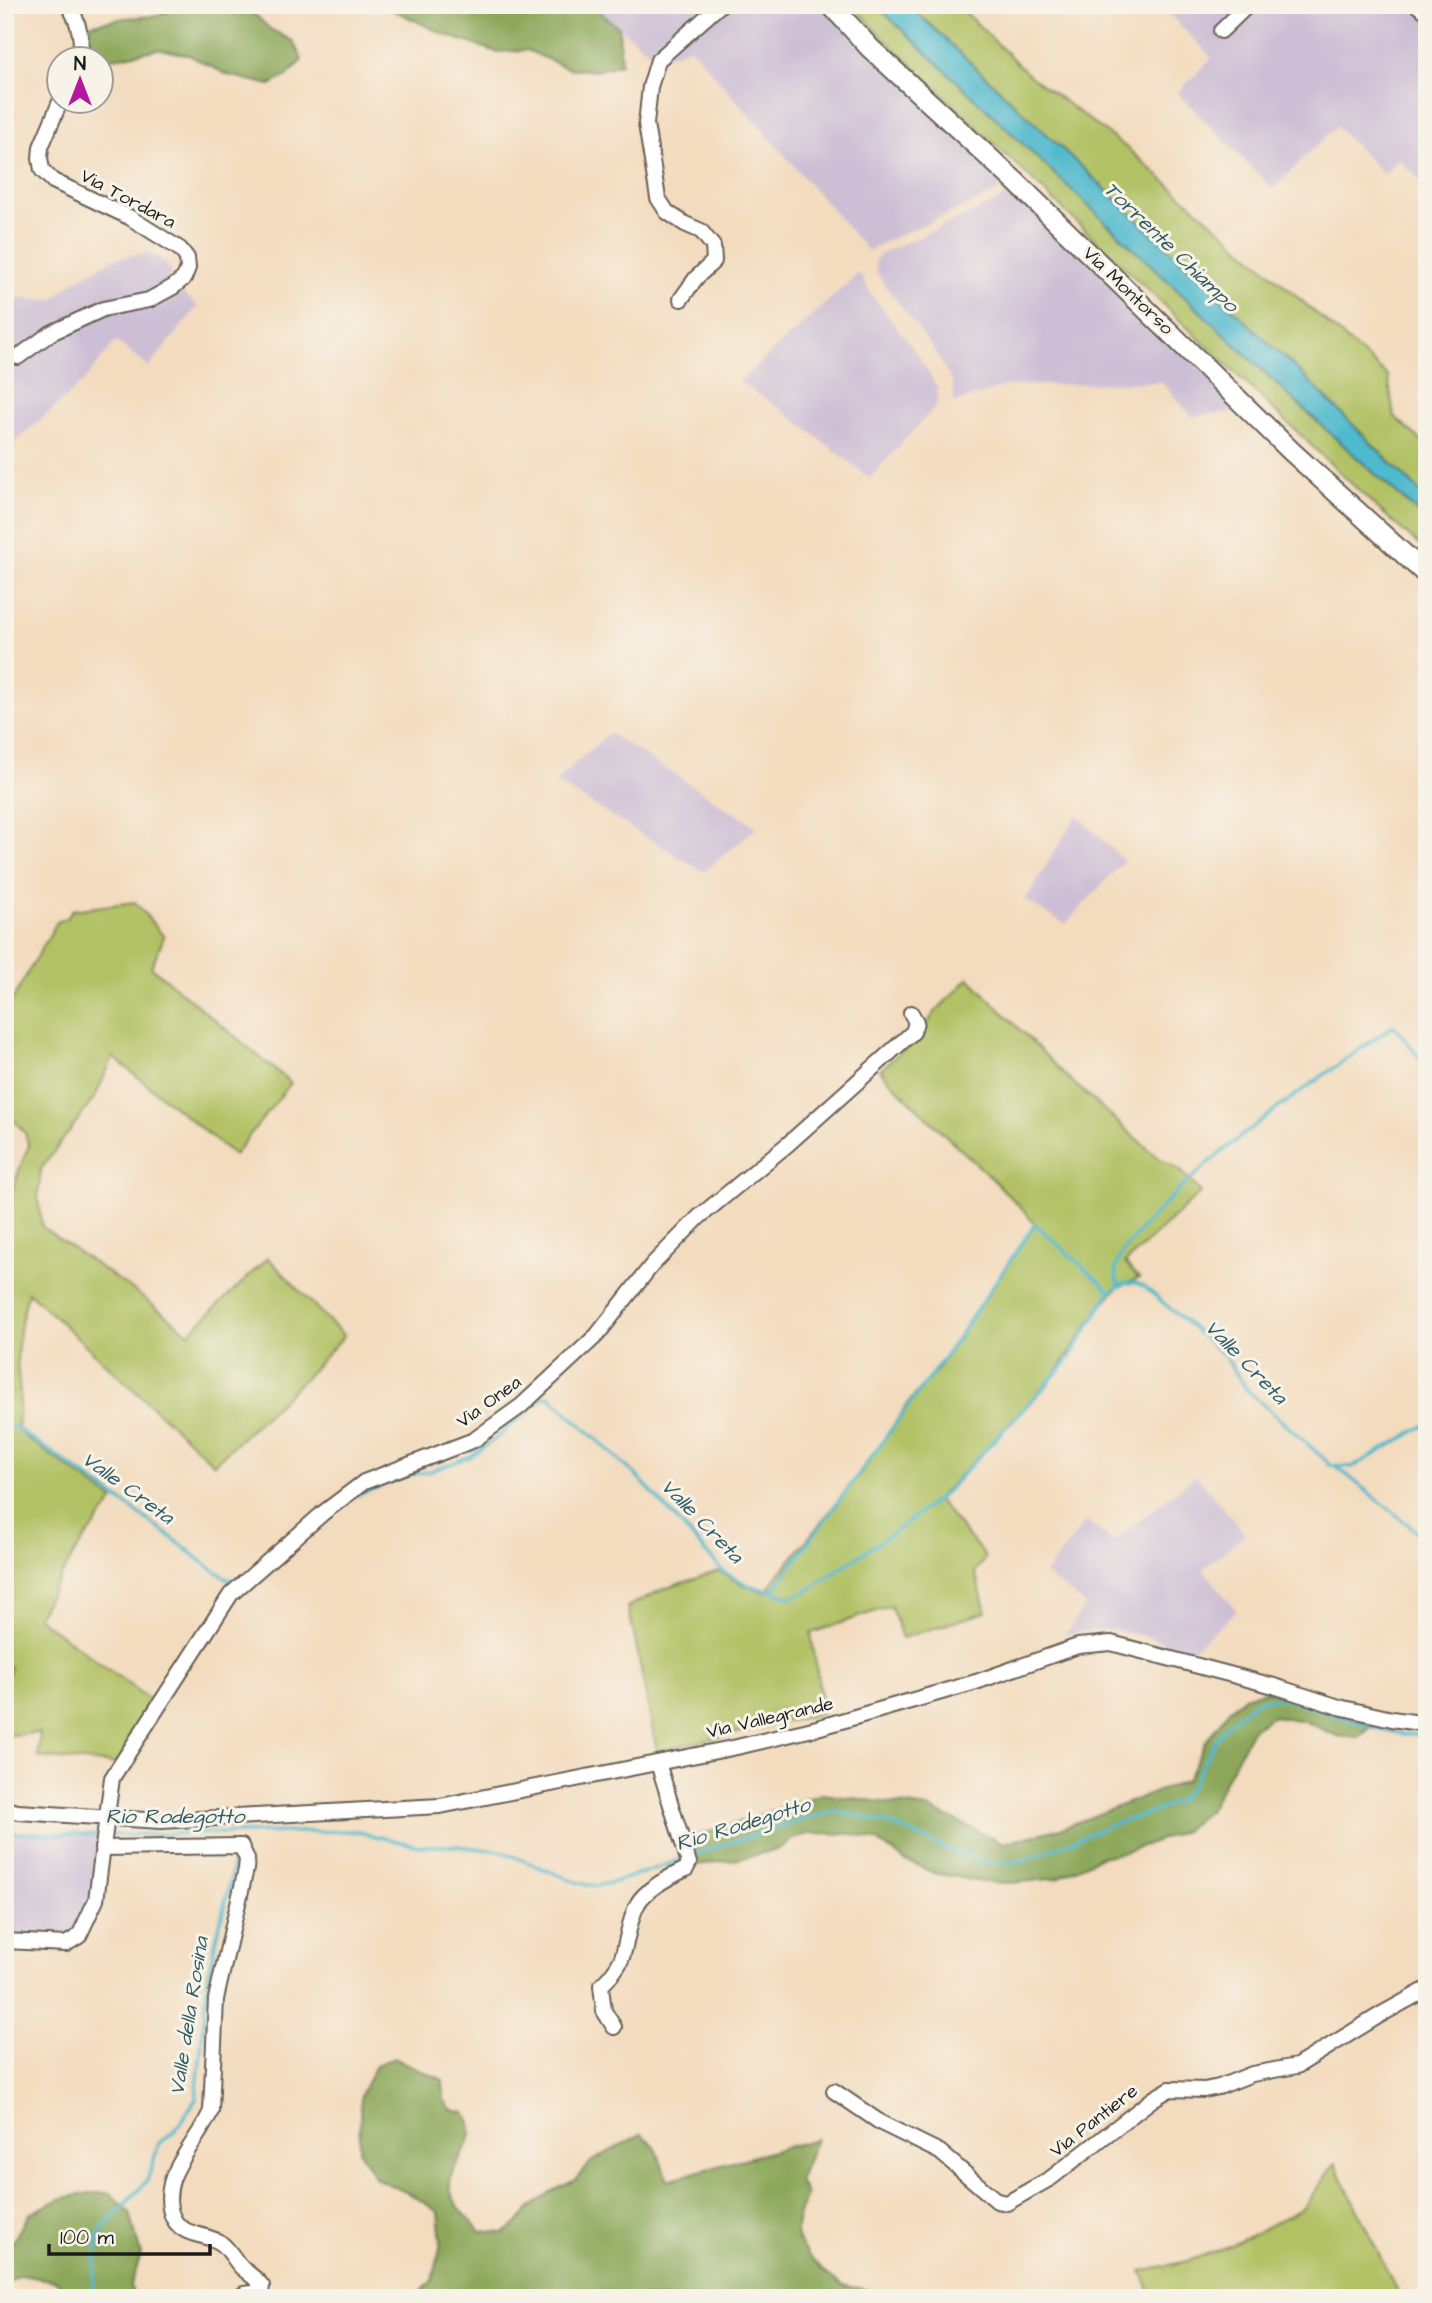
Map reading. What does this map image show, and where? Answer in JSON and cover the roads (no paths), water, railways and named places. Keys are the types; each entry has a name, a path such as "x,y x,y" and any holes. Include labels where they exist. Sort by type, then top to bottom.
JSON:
{"main road":[{"name":"Via Montorso","path":"831,5 870,48 1017,183 1291,451 1427,575"}],"street":[{"path":"68,5 74,13 81,46"},
{"path":"681,299 696,278 714,261 713,246 701,231 667,212 658,198 646,124 649,100 658,60 720,5"},
{"path":"1221,31 1248,5"},
{"path":"1417,5 1427,12"},
{"name":"Via Tordara","path":"18,357 51,332 103,309 149,300 184,278 188,268 187,258 180,249 130,217 53,181 42,170 41,146 54,116"},
{"name":"Via Onea","path":"106,1823 112,1778 231,1594 323,1513 365,1482 474,1440 521,1406 597,1335 652,1265 699,1217 788,1144 913,1032 916,1022 911,1013"},
{"name":"Via Vallegrande","path":"5,1809 106,1823 440,1807 817,1728 976,1682 1078,1646 1111,1643 1275,1686 1339,1707 1427,1724"},
{"path":"614,2027 604,2011 601,1986 621,1959 627,1932 639,1902 650,1891 686,1869 687,1858 659,1763"},
{"path":"5,1941 66,1944 79,1937 96,1900 106,1823"},
{"path":"103,1845 236,1846 247,1859 215,1999 211,2111 180,2160 169,2193 172,2217 178,2224 185,2230 219,2242 242,2267 257,2278 262,2286 261,2292 244,2294 238,2298"},
{"name":"Via Pantiere","path":"834,2091 881,2123 940,2152 997,2201 1007,2203 1051,2178 1153,2099 1170,2089 1204,2090 1252,2074 1297,2066 1427,1989"}],"water":[{"path":"876,5 909,5 1304,376 1427,499 1427,521 1298,404"}],"waterway":[{"path":"1119,1284 1116,1270 1123,1252 1175,1194 1234,1141 1394,1025 1427,1068"},
{"path":"772,1592 948,1352 1035,1224 1110,1291"},
{"name":"Valle Creta","path":"357,1495 412,1474 428,1472 469,1457 494,1440 545,1396 550,1397 638,1477 724,1572 748,1585 792,1597 807,1591 943,1495 1067,1362 1110,1291 1125,1283 1136,1283 1145,1287 1224,1355 1247,1390 1331,1465 1353,1467 1427,1424"},
{"name":"Valle Creta","path":"5,1425 13,1426 176,1540 209,1567 237,1583"},
{"path":"1337,1467 1420,1534 1423,1530 1427,1534"},
{"name":"Rio Rodegotto","path":"690,1856 836,1811 889,1823 983,1862 1010,1863 1029,1859 1179,1800 1191,1786 1217,1738 1230,1722 1256,1701 1266,1699 1287,1699 1371,1727 1403,1734 1427,1735"},
{"name":"Rio Rodegotto","path":"109,1835 354,1831 419,1846 457,1846 500,1851 576,1882 596,1886 683,1859"},
{"name":"Rio Rodegotto","path":"5,1833 101,1835"},
{"name":"Valle della Rosina","path":"96,2298 93,2288 100,2231 147,2181 159,2143 175,2131 196,2099 209,1971 235,1849"}],"water label":[{"name":"Torrente Chiampo","path":"1171,247"}]}
